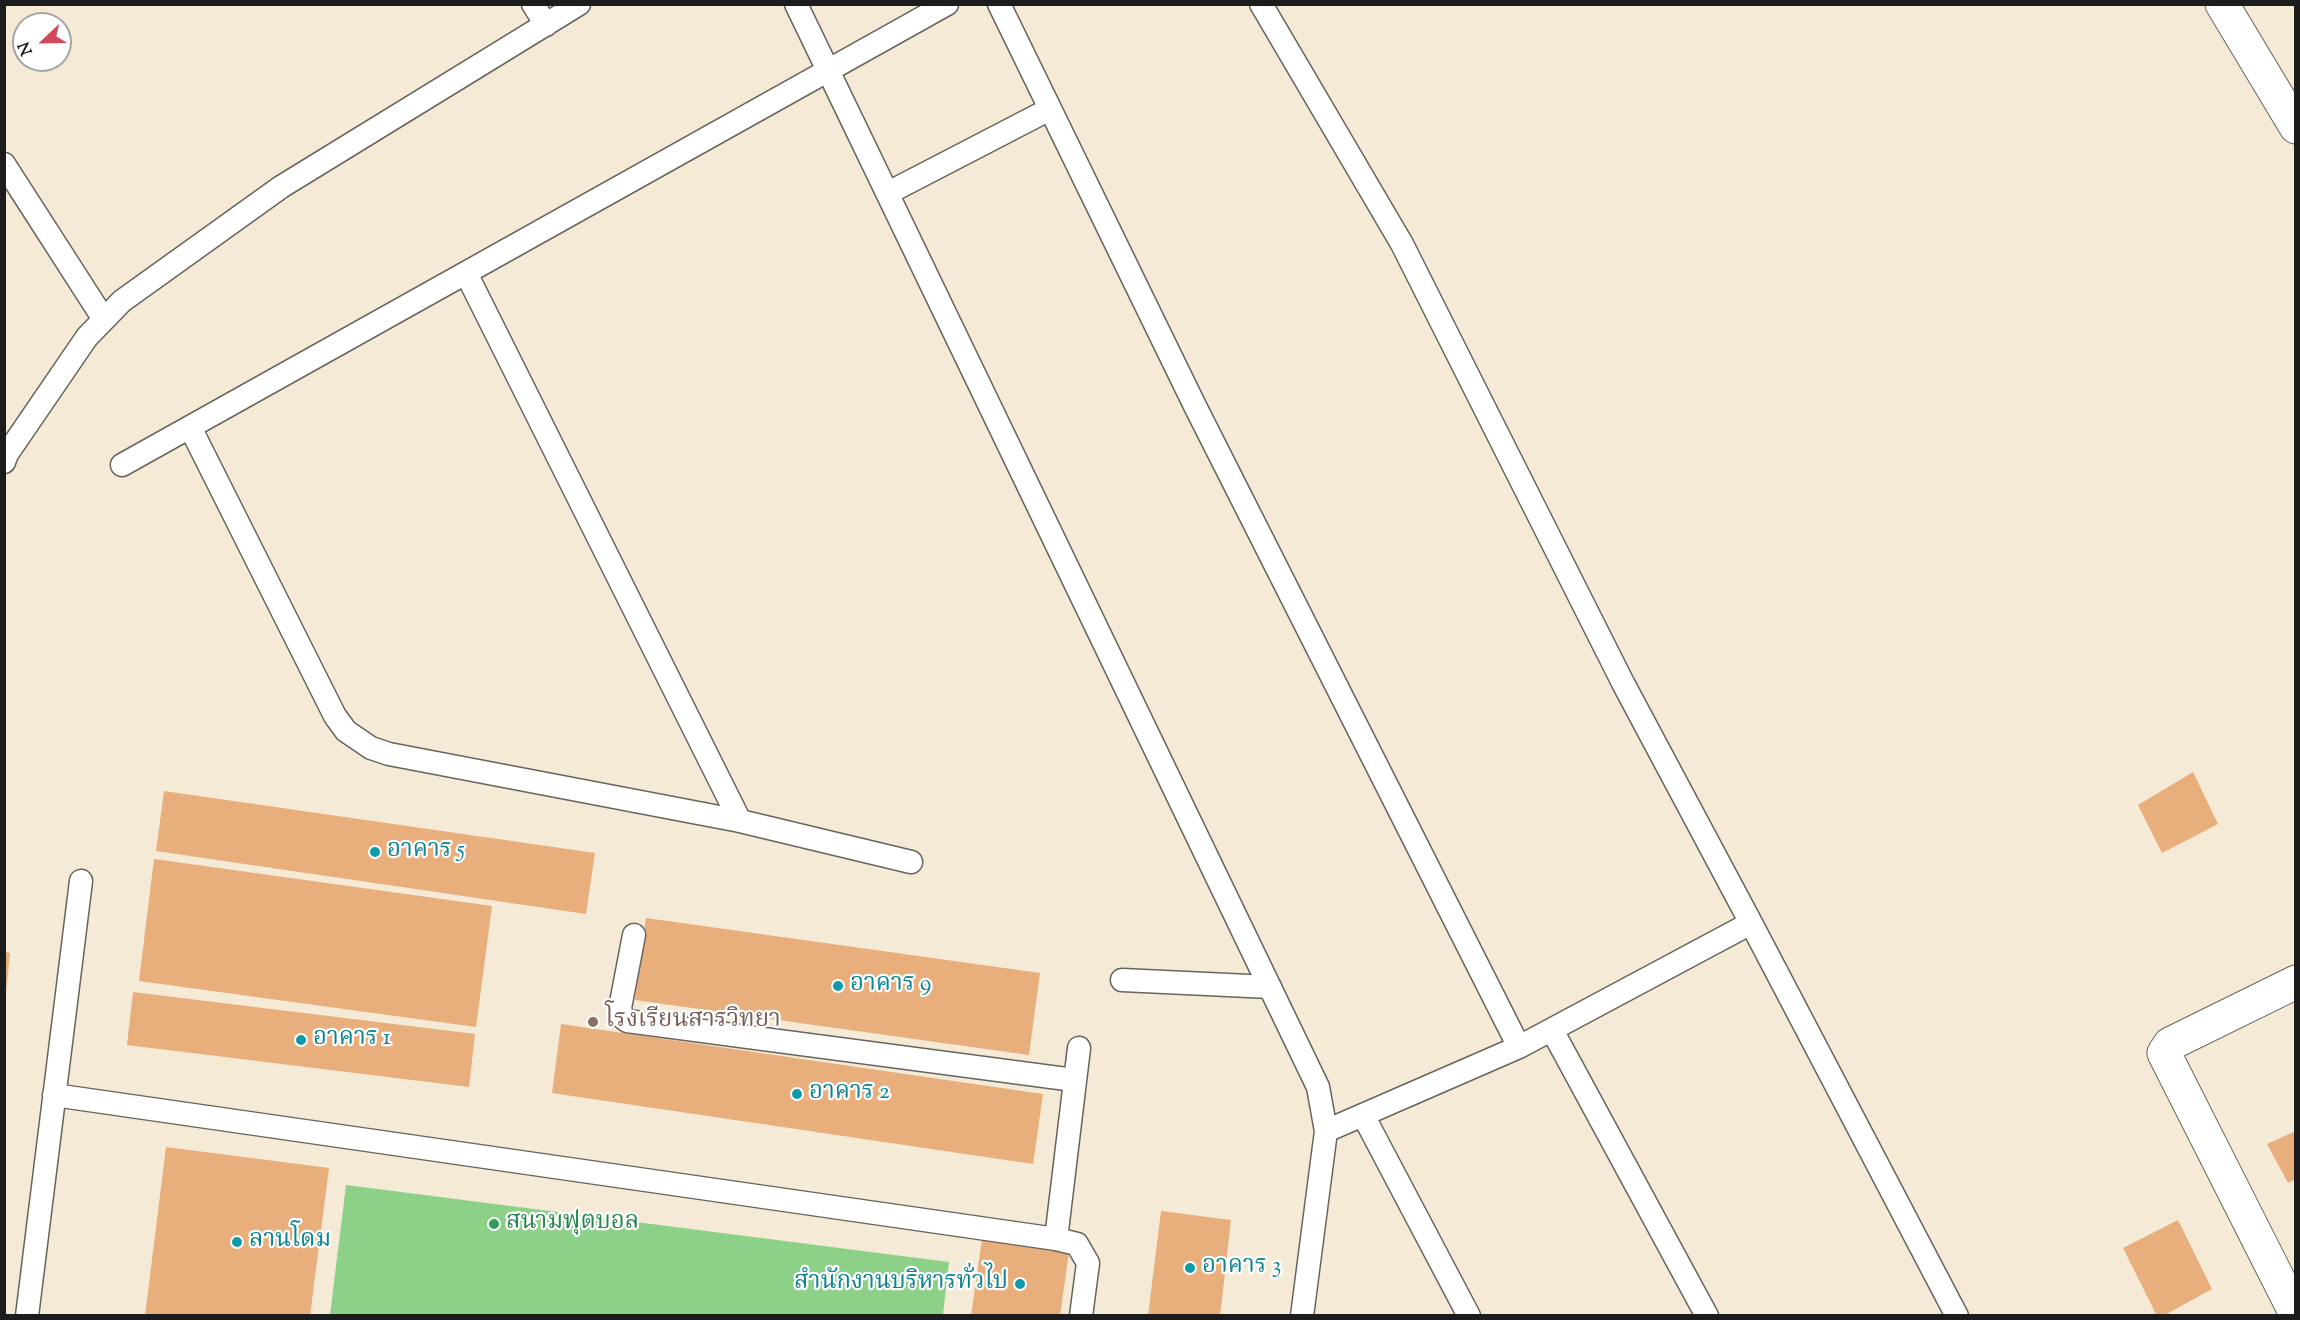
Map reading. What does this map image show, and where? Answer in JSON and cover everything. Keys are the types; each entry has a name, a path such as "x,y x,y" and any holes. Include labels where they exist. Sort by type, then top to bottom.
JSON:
{"street":[{"path":"2222,4 2295,127"},
{"path":"2295,981 2170,1044 2164,1053 2295,1314"}],"lane":[{"path":"533,4 546,25"},
{"path":"4,462 7,454 87,337 122,301 281,186 579,4"},
{"path":"796,4 1318,1087 1326,1131 1302,1316"},
{"path":"122,465 947,4"},
{"path":"999,4 1195,406 1518,1047"},
{"path":"1261,4 1401,244 1623,683 1957,1316"},
{"path":"888,193 1050,109"},
{"path":"4,164 103,318"},
{"path":"466,273 740,821"},
{"path":"190,427 335,716 346,730 371,748 389,754 740,821 911,862"},
{"path":"27,1316 81,881"},
{"path":"1326,1131 1518,1047 1751,923"},
{"path":"634,935 620,1008 622,1017 627,1022 1074,1080"},
{"path":"1122,980 1270,987"},
{"path":"1552,1030 1707,1316"},
{"path":"1056,1239 1079,1048"},
{"path":"54,1095 1056,1239 1077,1244 1088,1263 1081,1316"},
{"path":"1363,1115 1469,1316"}],"green space":[{"name":"สนามฟุตบอล","path":"346,1185 949,1262 943,1315 330,1315"}],"building":[{"path":"2193,772 2218,824 2162,853 2138,805"},
{"name":"อาคาร 5","path":"164,791 595,853 586,914 156,851"},
{"path":"154,859 492,906 476,1027 139,981"},
{"name":"อาคาร 9","path":"646,918 1040,973 1029,1055 635,1000"},
{"path":"4,952 10,953 6,993 4,993"},
{"name":"อาคาร 1","path":"133,992 475,1034 469,1087 127,1045"},
{"name":"อาคาร 2","path":"561,1024 1043,1094 1033,1164 552,1093"},
{"path":"2296,1131 2296,1179 2288,1183 2267,1144"},
{"name":"ลานโดม","path":"166,1147 329,1168 310,1316 145,1316"},
{"name":"อาคาร 3","path":"1161,1211 1231,1220 1220,1316 1148,1316"},
{"path":"2178,1220 2212,1289 2163,1316 2157,1316 2123,1248"},
{"name":"สำนักงานบริหารทั่วไป","path":"982,1239 1069,1252 1060,1316 971,1316"}],"place":[{"name":"อาคาร 5","path":"375,852"},
{"name":"อาคาร 9","path":"838,986"},
{"name":"โรงเรียนสารวิทยา","path":"593,1022"},
{"name":"อาคาร 1","path":"301,1040"},
{"name":"อาคาร 2","path":"797,1094"},
{"name":"สนามฟุตบอล","path":"494,1224"},
{"name":"ลานโดม","path":"237,1242"},
{"name":"อาคาร 3","path":"1190,1268"},
{"name":"สำนักงานบริหารทั่วไป","path":"1020,1284"}]}
